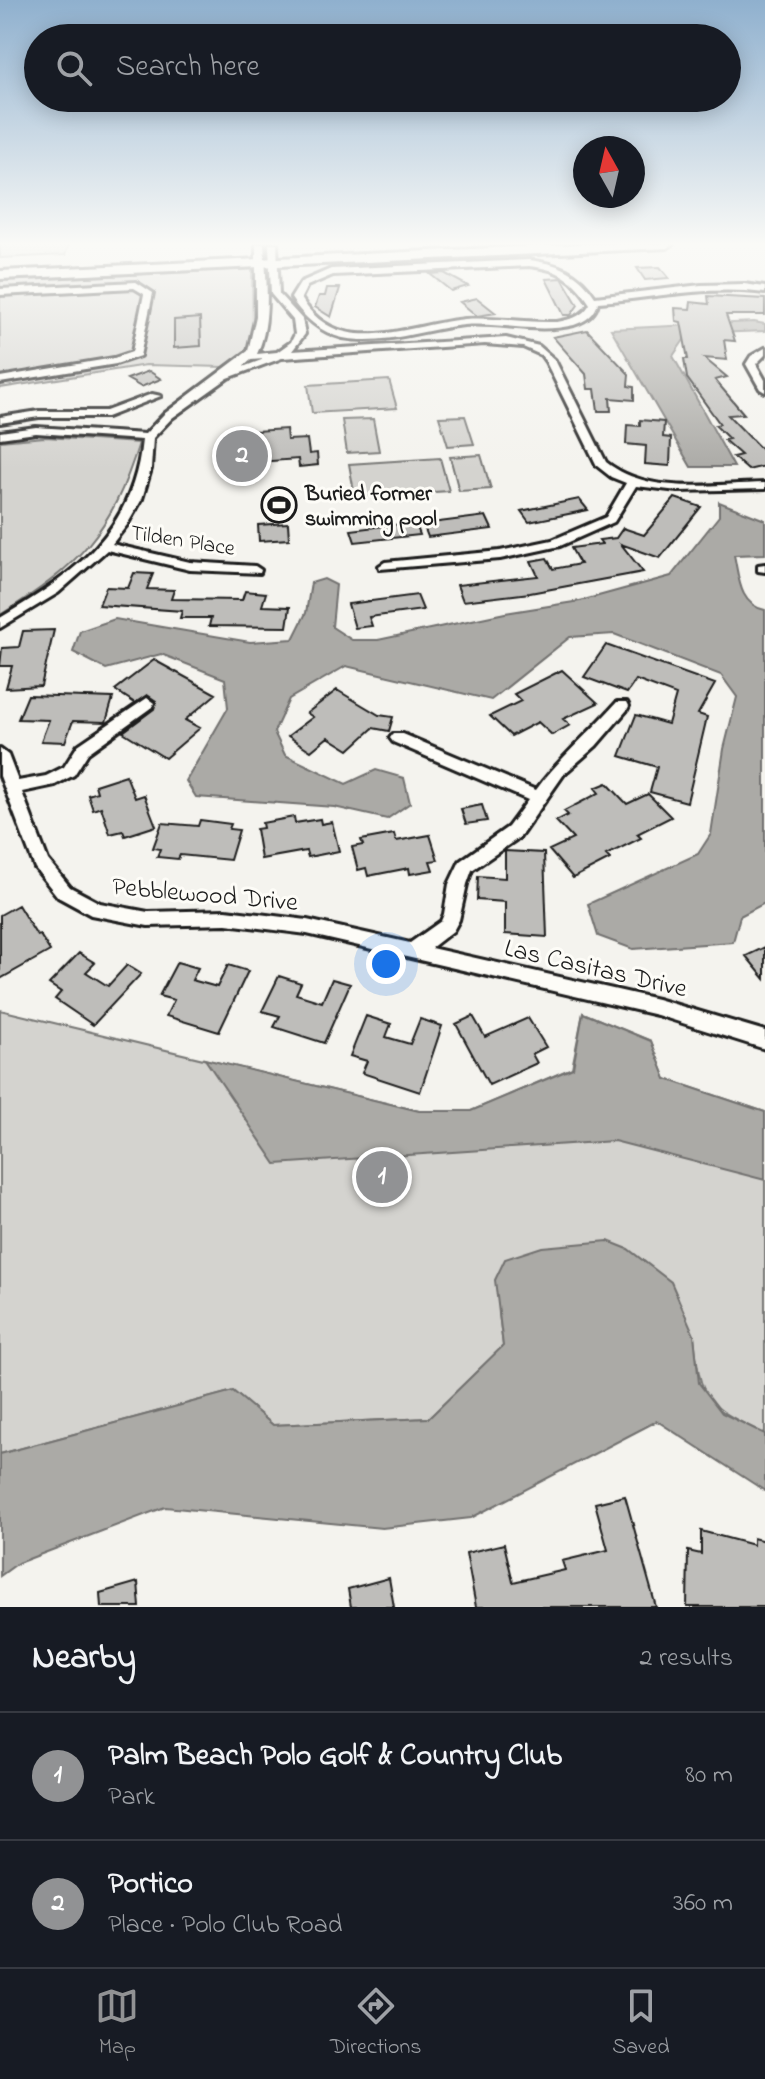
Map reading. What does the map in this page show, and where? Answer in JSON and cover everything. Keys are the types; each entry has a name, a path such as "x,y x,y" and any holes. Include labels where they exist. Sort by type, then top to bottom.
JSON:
{"street":[{"path":"0,380 116,361 137,354 144,319"},
{"path":"0,624 62,584 105,546 130,512 144,484 149,462 148,437 168,416 249,357 259,342 260,319"},
{"path":"224,376 279,357 297,343 301,331 299,319"},
{"path":"314,319 321,326 345,335 379,336 458,323 513,327 578,319"},
{"path":"458,323 465,343"},
{"path":"249,357 511,342 544,353 550,359 601,464 617,477 657,486 765,486"},
{"path":"765,351 757,355 751,364 765,389"},
{"path":"0,420 39,414 107,414 156,396"},
{"path":"0,435 36,430 148,437"},
{"path":"385,566 500,555 556,543 610,519 633,482"},
{"name":"Tilden Place","path":"105,546 190,566 255,570"},
{"path":"12,788 37,784 64,774 74,766 83,749 147,703"},
{"path":"413,951 447,926 466,866 514,832 559,770 591,742 622,706"},
{"path":"398,738 448,763 482,773 538,798"},
{"name":"Pebblewood Drive","path":"0,755 41,863 64,892 97,910 148,919 267,920 413,951"},
{"name":"Las Casitas Drive","path":"413,951 657,1007 765,1040"}],"shaded area":[{"path":"0,319 253,319 253,331 246,351 224,367 146,365 0,388"},
{"path":"765,324 765,331 688,334 673,356 734,467 691,467 611,329"},
{"path":"389,380 397,408 312,413 308,385"},
{"path":"465,416 474,444 448,446 439,417"},
{"path":"373,419 379,451 347,453 342,420"},
{"path":"45,437 139,443 117,501 89,544 51,580 0,615 0,441"},
{"path":"481,455 491,489 459,491 450,457"},
{"path":"440,458 449,491 355,497 349,464"},
{"path":"719,502 765,520 765,554 734,555 745,596 756,607 765,610 765,903 740,916 733,942 633,949 598,936 588,904 698,854 711,834 724,749 737,697 721,675 614,634 570,637 491,700 346,666 289,699 274,732 285,755 346,784 376,770 404,778 410,803 387,819 334,807 196,797 186,781 228,708 225,679 161,654 106,669 73,652 80,631 115,619 250,642 293,639 306,613 311,583 324,579 336,585 332,627 352,640 378,640 505,613 580,601 671,576 719,516"},
{"path":"0,1010 419,1111 471,1111 572,1068 583,1013 651,1041 666,1079 765,1112 765,1434 729,1416 709,1399 699,1375 694,1335 499,1314 503,1346 429,1418 273,1425 233,1391 0,1454"},
{"path":"583,1013 651,1041 666,1079 765,1112 765,1180 614,1141 276,1164 205,1059 419,1111 471,1111 573,1068"},
{"path":"608,1241 628,1249 671,1282 694,1335 699,1383 722,1413 765,1434 765,1491 657,1421 471,1518 382,1528 165,1507 18,1563 0,1576 0,1454 233,1391 273,1425 429,1418 503,1346 495,1280 505,1259 542,1247"}],"building":[{"path":"200,319 201,346 174,348 174,320"},
{"path":"727,319 735,341 724,340 727,360 704,358 727,377 715,380 744,414 728,415 765,453 765,466 748,470 733,457 741,455 724,440 729,439 715,425 720,424 687,378 684,359 688,359 681,322 676,321"},
{"path":"587,330 629,374 628,386 634,387 634,400 610,398 611,411 598,411 595,389 588,389 586,374 553,337"},
{"path":"149,371 161,379 141,387 127,379"},
{"path":"640,420 664,422 663,437 671,438 670,466 645,464 646,446 626,444 627,425 640,426"},
{"path":"286,429 287,440 307,439 309,454 317,453 318,465 299,467 298,459 258,462 255,431"},
{"path":"675,498 701,507 660,558 621,544 643,572 530,593 463,601 457,585 538,576 531,561 547,558 553,569 580,564 571,548 602,544 599,540 616,538 623,528 644,535"},
{"path":"579,499 588,510 529,522 521,511"},
{"path":"486,516 492,529 428,537 423,524"},
{"path":"415,522 420,535 355,542 351,530"},
{"path":"288,523 289,539 259,541 258,525"},
{"path":"134,573 153,574 147,589 174,590 171,599 242,600 245,591 266,593 262,606 290,607 287,627 209,626 211,618 180,618 182,611 99,605 106,587 128,588"},
{"path":"417,595 423,610 369,617 372,626 355,628 348,604"},
{"path":"54,630 41,686 6,688 12,666 0,666 2,648 19,647 23,631"},
{"path":"606,645 715,684 698,714 707,717 687,802 650,792 657,767 620,756 636,715 668,724 676,695 636,680 627,693 584,677"},
{"path":"154,660 216,694 185,720 200,728 165,758 123,732 154,709 156,701 147,695 135,703 115,690"},
{"path":"562,670 598,703 563,719 570,725 552,735 538,722 511,736 490,716 521,701 514,694"},
{"path":"337,690 379,715 393,717 389,731 373,728 349,750 328,737 311,751 288,736 313,717 307,713"},
{"path":"28,695 113,698 106,722 73,721 65,742 41,741 49,720 18,719"},
{"path":"126,775 135,798 144,795 156,826 125,836 123,831 110,834 101,807 93,810 88,795 97,792 95,785"},
{"path":"607,783 627,804 648,794 671,817 637,834 641,838 606,855 610,859 573,878 549,850 573,839 556,821 568,815 564,811 599,793 595,788"},
{"path":"482,805 487,821 466,824 461,809"},
{"path":"294,817 295,823 320,819 321,824 332,822 339,851 308,857 306,851 261,859 256,829 263,828 262,823"},
{"path":"200,820 231,824 229,829 239,830 230,860 180,855 178,859 157,857 160,849 153,848 162,823 198,826"},
{"path":"394,834 396,841 430,835 438,860 430,861 433,870 410,874 409,868 368,876 366,868 358,870 352,847 363,845 361,840"},
{"path":"505,851 544,853 547,937 505,934 505,902 477,900 478,876 505,878"},
{"path":"18,905 50,951 0,979 0,915"},
{"path":"765,947 765,979 746,956"},
{"path":"79,953 95,963 86,972 108,986 127,965 141,974 93,1025 55,999 61,992 49,984"},
{"path":"177,962 198,968 192,980 217,987 228,965 248,971 219,1032 166,1016 174,1000 159,996"},
{"path":"279,976 301,983 296,994 322,1002 332,979 350,984 324,1043 274,1027 280,1016 262,1011"},
{"path":"366,1016 391,1024 386,1037 410,1044 420,1019 442,1026 420,1092 362,1073 367,1061 350,1056"},
{"path":"473,1016 485,1037 528,1018 546,1047 532,1054 537,1063 489,1085 456,1024"},
{"path":"625,1496 656,1607 476,1607 466,1553 504,1544 513,1582 565,1570 562,1561 608,1550 595,1503"},
{"path":"701,1531 753,1545 753,1538 765,1541 765,1607 687,1607 688,1551 701,1554"},
{"path":"389,1578 394,1607 351,1607 348,1589"},
{"path":"138,1582 140,1607 101,1607 100,1593"}],"place":[{"name":"Portico","path":"242,456"},
{"name":"Buried former swimming pool","path":"279,505"},
{"name":"Palm Beach Polo Golf & Country Club","path":"382,1177"}]}
